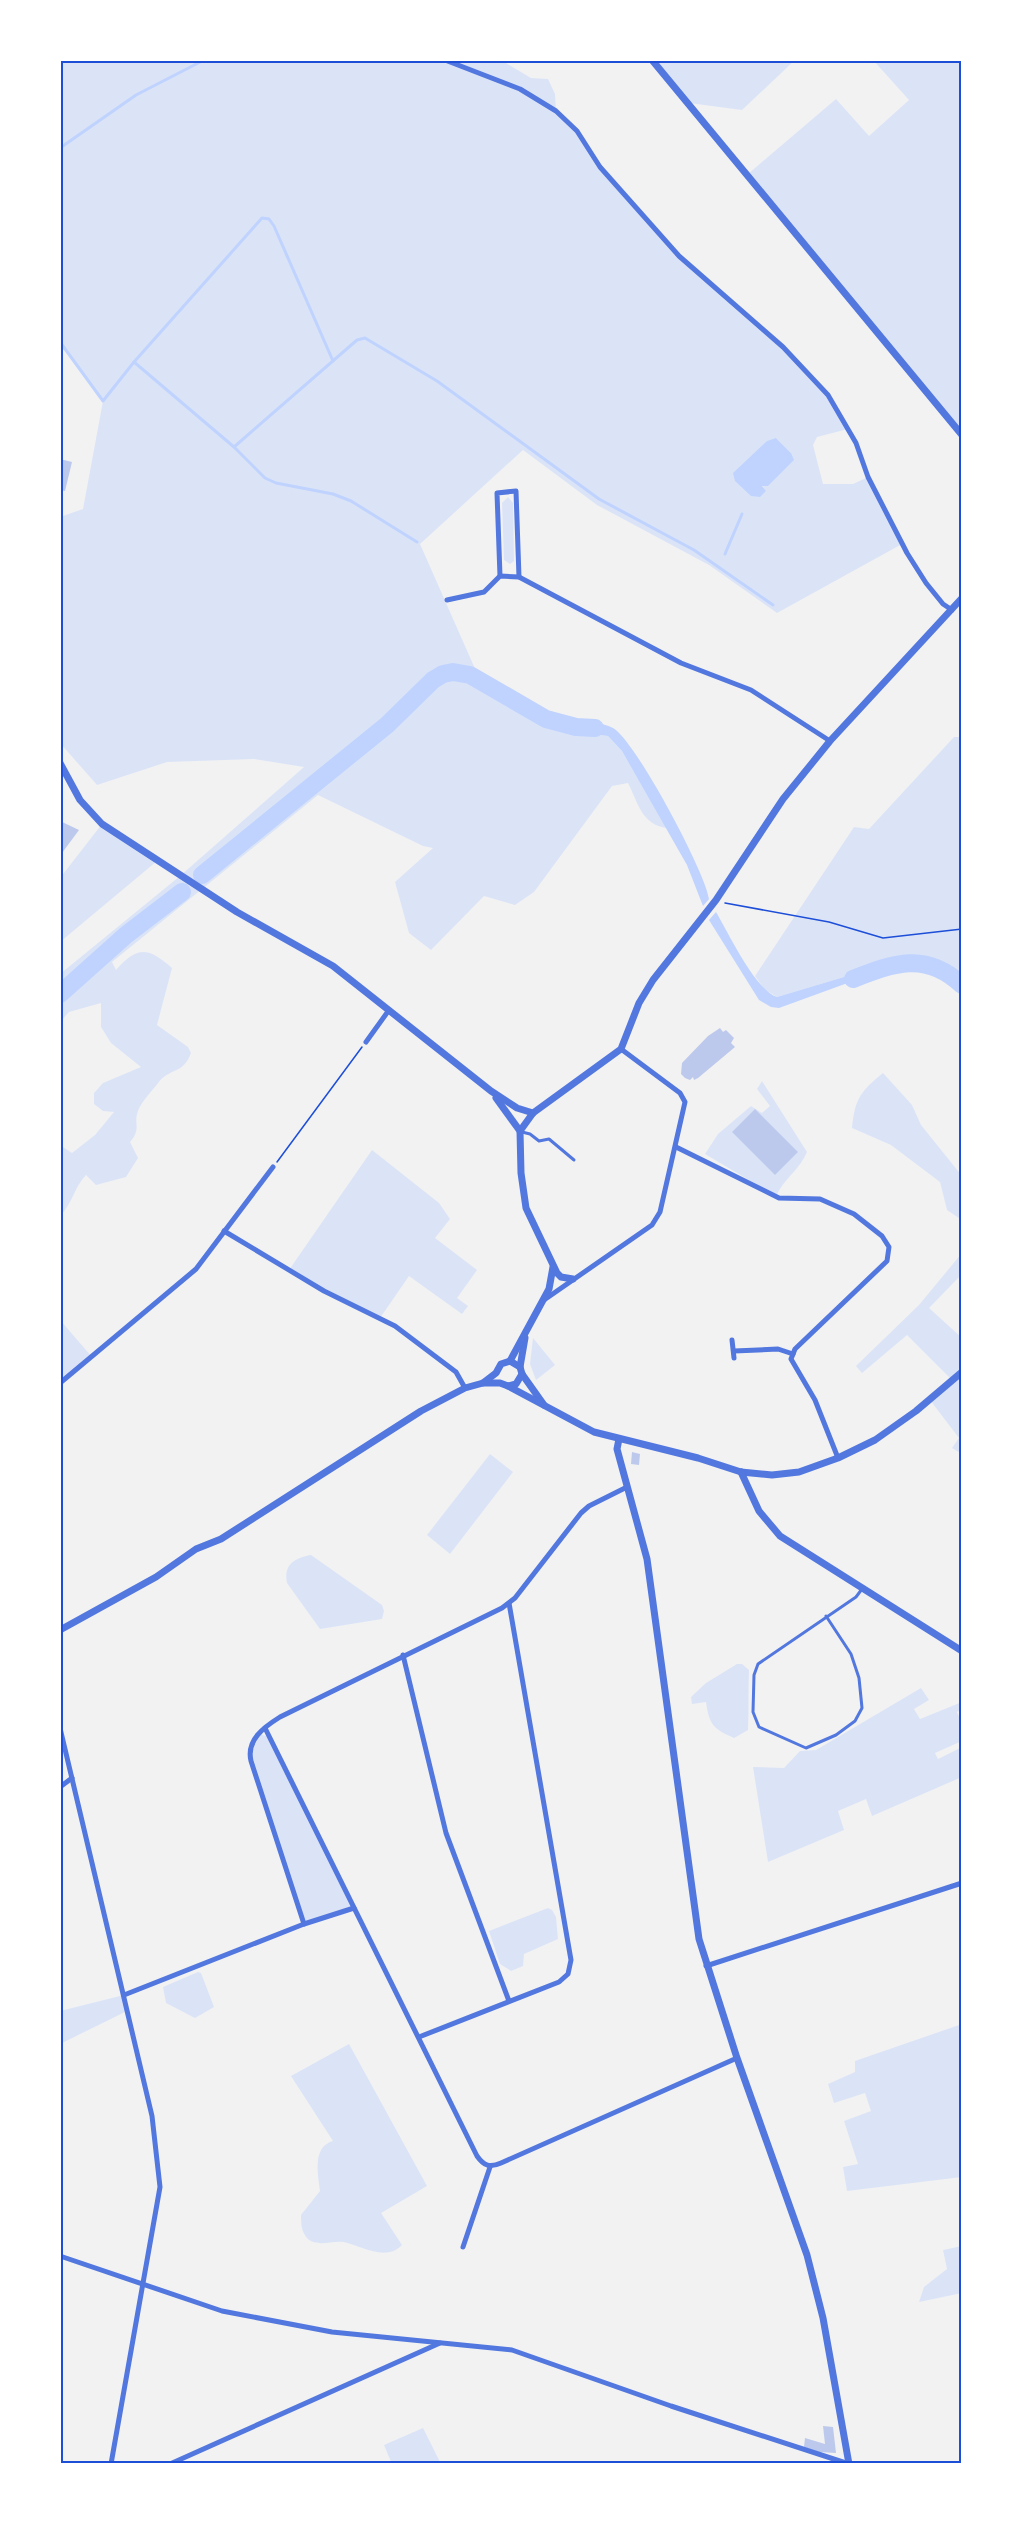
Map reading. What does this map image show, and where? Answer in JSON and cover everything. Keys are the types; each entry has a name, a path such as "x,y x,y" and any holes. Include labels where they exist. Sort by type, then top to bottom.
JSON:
{"street":[{"path":"445,60 520,89 543,100 556,111 577,131 600,167 679,256 783,347 828,395 856,443 868,477 907,553 926,583 943,604 952,610"},
{"path":"652,60 962,435"},
{"path":"447,600 484,592 500,576 497,493 516,491 519,577"},
{"path":"500,576 519,577 681,663 751,690 830,741"},
{"path":"520,1131 533,1113 608,1061 621,1049 639,1003 716,900 774,811 830,741 962,598"},
{"path":"60,763 80,800 94,818 202,890 333,966 491,1091 517,1108 533,1113"},
{"path":"366,1042 389,1010"},
{"path":"543,1301 652,1225 660,1212 686,1102 680,1093 621,1049"},
{"path":"491,1091 510,1113 520,1131 521,1173 526,1208 557,1273 561,1277 573,1279"},
{"path":"676,1147 779,1198 820,1199 838,1206 854,1214 876,1231 889,1247 887,1261 795,1349 791,1359 795,1370 815,1400 838,1458"},
{"path":"60,1383 195,1269 273,1167"},
{"path":"224,1231 324,1291 395,1326 456,1372 465,1388"},
{"path":"483,1383 496,1373 501,1364 510,1361 552,1281 553,1265"},
{"path":"508,1386 516,1384 521,1370 525,1335"},
{"path":"732,1340 735,1358"},
{"path":"734,1351 778,1349 793,1354"},
{"path":"510,1361 521,1370 544,1405"},
{"path":"60,1630 156,1577 196,1549 221,1539 420,1411 465,1388 483,1383 500,1383 594,1432 698,1458 741,1472 772,1475 799,1472 838,1458 875,1440 962,1372"},
{"path":"496,1373 500,1383"},
{"path":"60,2256 222,2311 332,2332 512,2350 661,2403 849,2464 823,2318 807,2255 706,1966 694,1915 647,1559 617,1449 619,1439"},
{"path":"741,1472 749,1493 774,1531 962,1651"},
{"path":"304,1924 249,1755 251,1744 265,1728 280,1717 509,1603 581,1513 589,1506 627,1487"},
{"path":"419,2037 559,1983 568,1974 571,1960 509,1603"},
{"path":"403,1655 447,1833 509,2001"},
{"path":"60,1728 152,2116 160,2169 160,2187 144,2285 111,2464"},
{"path":"265,1728 477,2156 490,2167"},
{"path":"60,1787 72,1778"},
{"path":"706,1966 962,1883"},
{"path":"124,1995 304,1924 354,1908"},
{"path":"463,2247 490,2167 737,2058"},
{"path":"170,2464 442,2342"}],"lane":[{"path":"520,1131 530,1134 539,1142 549,1139 574,1160"},
{"path":"826,1617 851,1654 859,1678 862,1708 855,1721 814,1746 806,1748 759,1727 753,1712 754,1675 764,1658 856,1597 862,1589"}],"path":[{"path":"716,900 829,922 884,939 962,929"},
{"path":"273,1167 366,1042"}],"shaded area":[{"path":"60,60 501,60 531,78 548,79 555,94 556,111 577,131 600,167 679,256 756,324 828,395 848,429 817,437 813,445 823,484 853,484 868,477 902,544 777,613 709,565 597,505 523,450 420,544 480,680 546,719 543,723 567,731 608,736 622,751 667,828 652,823 646,818 628,783 612,786 534,892 515,905 484,896 431,950 409,933 395,882 433,848 423,846 318,795 112,962 116,970 131,956 144,952 157,956 172,968 157,1025 188,1047 191,1053 184,1065 163,1078 139,1108 136,1133 130,1142 138,1158 126,1177 96,1185 86,1175 60,1216 60,1145 72,1153 95,1135 114,1112 103,1111 94,1104 94,1093 103,1083 141,1067 111,1043 101,1027 101,1003 69,1012 60,1022 60,974 180,876 304,767 254,759 167,762 97,785 60,743 60,517 83,509 103,401 60,342","holes":["776,438 791,453 762,485 766,492 734,473"]},
{"path":"652,60 795,60 742,110 689,103"},
{"path":"873,60 962,60 962,435 748,174 836,99 869,136 909,100"},
{"path":"508,497 513,503 514,561 510,564 504,560 502,503"},
{"path":"954,737 962,737 962,993 934,974 910,967 882,974 875,973 874,968 777,997 764,989 755,976 854,827 869,829"},
{"path":"102,824 157,861 60,942 60,878"},
{"path":"883,1073 912,1105 921,1125 962,1176 962,1220 947,1210 940,1182 891,1145 852,1128 860,1096"},
{"path":"762,1081 807,1152 776,1196 705,1154 718,1134 751,1106 762,1113 770,1106 757,1089"},
{"path":"372,1150 439,1203 450,1219 435,1238 477,1270 457,1298 468,1306 462,1314 409,1276 380,1318 289,1270"},
{"path":"962,1253 962,1274 929,1308 962,1338 962,1454 952,1448 959,1438 930,1400 952,1380 907,1335 862,1373 856,1366 919,1305"},
{"path":"60,1320 92,1357 60,1383"},
{"path":"533,1338 555,1365 536,1380 530,1364"},
{"path":"490,1454 513,1472 450,1554 427,1535"},
{"path":"311,1555 382,1605 384,1611 382,1619 320,1629 287,1583 286,1576 295,1560"},
{"path":"737,1664 742,1664 749,1670 748,1730 734,1738 713,1725 706,1702 692,1704 691,1697 706,1683"},
{"path":"921,1688 929,1700 914,1709 920,1719 962,1702 962,1709 957,1712 962,1723 962,1741 935,1753 938,1759 962,1747 962,1777 872,1816 866,1799 838,1811 844,1830 768,1862 753,1767 784,1768 800,1751 816,1750"},
{"path":"259,1734 270,1737 354,1908 304,1924 251,1761 251,1744"},
{"path":"548,1908 556,1917 558,1939 524,1954 523,1966 511,1971 500,1964 489,1931"},
{"path":"198,1972 201,1973 214,2007 195,2018 166,2003 163,1987"},
{"path":"124,1995 127,2011 60,2044 60,2011"},
{"path":"962,2024 962,2177 847,2191 843,2167 858,2164 844,2121 871,2111 865,2093 834,2103 828,2084 855,2072 855,2061"},
{"path":"349,2044 427,2186 381,2213 402,2245 389,2252 381,2253 344,2242 315,2243 307,2238 302,2227 301,2215 320,2191 319,2155 326,2144 333,2141 291,2076"},
{"path":"962,2246 962,2293 919,2302 924,2287 947,2269 943,2250"},
{"path":"423,2428 441,2464 392,2464 384,2445"}],"water":[{"path":"776,438 791,453 794,460 768,486 762,486 766,491 760,497 751,496 735,481 733,473 767,441"},
{"path":"572,721 599,723 613,728 637,756 668,808 696,863 709,899 703,906 687,865 622,751 608,736 567,731"},
{"path":"716,912 751,972 760,984 777,997 874,968 875,973 779,1008 771,1007 759,1000 709,920"}],"building":[{"path":"60,459 72,462 65,491 60,490"},
{"path":"60,821 79,830 62,853 60,852"},
{"path":"720,1028 723,1032 726,1030 734,1038 731,1043 735,1047 698,1078 694,1080 693,1077 690,1080 685,1078 681,1074 682,1063 708,1036"},
{"path":"755,1109 798,1152 775,1175 732,1132"},
{"path":"632,1452 640,1454 639,1465 631,1464"},
{"path":"823,2426 833,2427 836,2453 819,2452 804,2447 805,2438 825,2444"}],"waterway":[{"path":"60,148 136,95 204,60"},
{"path":"134,362 262,218 269,219 274,226 333,361"},
{"path":"234,447 357,340 365,338 437,381 599,499 694,550 773,605"},
{"path":"60,342 103,401 134,362 234,447 265,478 276,483 333,494 351,501 417,542"},
{"path":"725,554 742,514"},
{"path":"202,875 387,725 433,680 443,674 453,672 470,675 546,719 576,727 595,728"},
{"path":"60,994 126,935 182,892"},
{"path":"853,979 882,968 909,963 936,967 962,985"}]}
